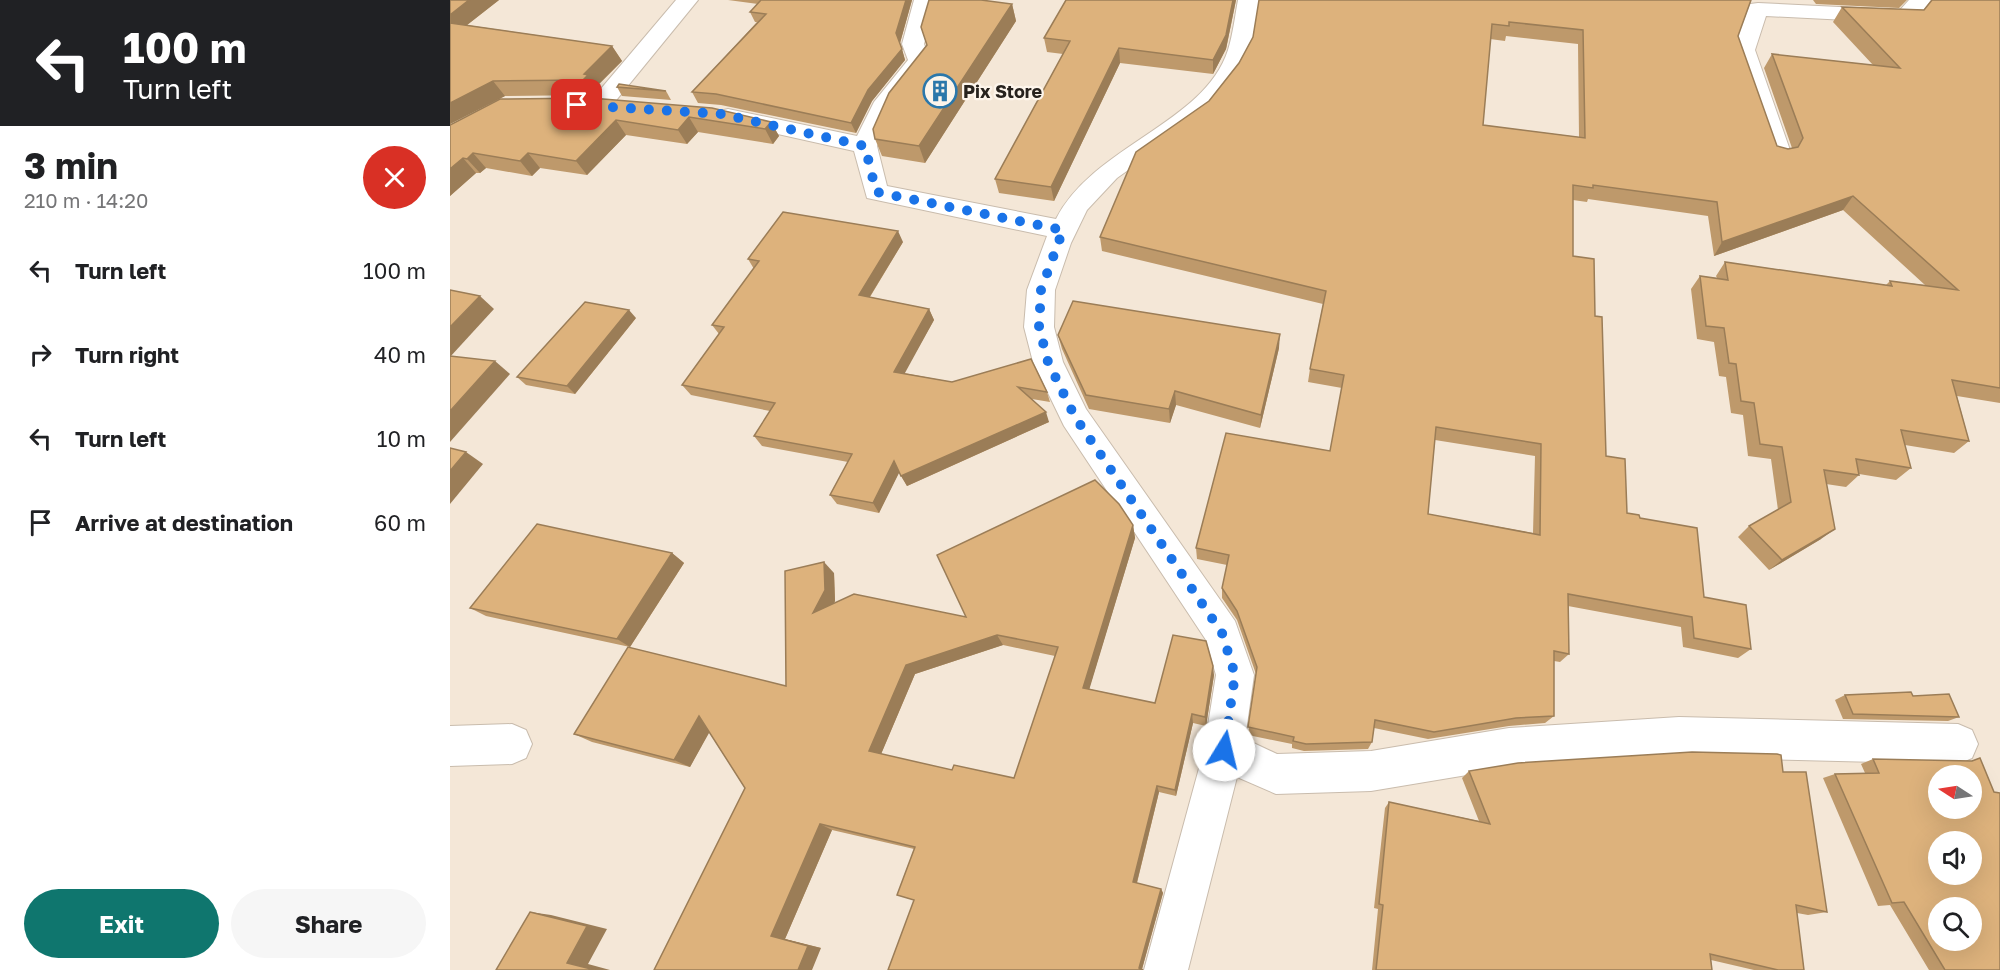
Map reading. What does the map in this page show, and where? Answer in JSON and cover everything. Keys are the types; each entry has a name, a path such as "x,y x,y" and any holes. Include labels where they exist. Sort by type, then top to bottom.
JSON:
{"street":[{"path":"542,105 612,105 687,0"},
{"path":"925,0 913,44 920,61 882,107 865,146 876,192 1063,230"},
{"path":"1166,970 1224,750 1235,675 1222,633 1075,417 1048,362 1039,327 1041,290 1063,230 1076,205 1108,172 1200,108 1227,74 1239,51 1249,0"},
{"path":"1779,153 1744,50 1758,9 1906,17 1920,0"},
{"path":"710,113 865,146"},
{"path":"1224,750 1276,774 1371,771 1509,747 1679,737 1958,744"},
{"path":"450,746 512,744"}],"building":[{"path":"450,0 469,0 450,15"},
{"path":"761,0 906,0 896,33 902,49 868,90 851,123 716,94 692,92 766,14 750,12"},
{"path":"929,0 981,0 1012,4 919,146 875,139 873,129 889,93 927,45 921,27"},
{"path":"1066,0 1233,0 1226,35 1213,60 1119,48 1051,187 995,179 1070,41 1044,38"},
{"path":"1259,0 1751,0 1738,36 1777,146 1788,149 1798,147 1803,138 1772,54 1900,68 1842,7 1924,10 1932,0 2000,0 2000,388 1952,380 1969,441 1901,430 1911,468 1856,459 1859,475 1824,470 1835,529 1782,560 1749,526 1791,502 1782,447 1760,444 1754,403 1741,401 1736,364 1729,363 1724,328 1706,326 1700,276 1728,280 1725,262 1892,286 1890,281 1958,290 1853,196 1722,242 1717,202 1593,185 1593,188 1573,185 1573,256 1594,259 1595,316 1602,317 1606,456 1625,459 1627,513 1639,515 1640,518 1697,528 1704,597 1746,605 1751,649 1694,638 1692,617 1568,594 1569,654 1554,651 1554,716 1516,718 1434,732 1375,720 1372,742 1306,744 1293,741 1294,737 1248,727 1257,667 1237,611 1222,588 1229,555 1196,548 1226,433 1330,451 1344,375 1310,369 1326,291 1100,237 1136,152 1209,101 1239,63 1253,37","holes":["1509,22 1583,30 1585,138 1483,125 1492,24 1509,26","1436,427 1541,444 1540,535 1428,514"]},
{"path":"450,23 612,46 584,74 588,75 583,80 493,81 450,103"},
{"path":"619,84 666,91 617,87"},
{"path":"591,98 712,108 771,122 765,129 689,117 678,130 616,120 576,161 528,153 520,161 473,153 450,169 450,125 500,99"},
{"path":"783,212 898,231 859,295 929,309 894,372 952,382 1031,359 1047,392 1018,387 1046,412 901,476 894,461 873,503 830,495 852,454 754,436 775,403 682,385 724,327 712,325 759,261 748,259"},
{"path":"450,290 480,296 450,327"},
{"path":"1073,301 1280,334 1261,415 1175,391 1169,409 1086,395 1058,335"},
{"path":"585,302 629,310 567,386 517,377"},
{"path":"450,356 495,361 450,411"},
{"path":"450,448 466,452 450,471"},
{"path":"1095,480 1119,504 1133,525 1083,688 1155,703 1173,635 1206,641 1213,666 1205,717 1192,714 1175,790 1157,786 1133,882 1161,889 1139,968 1143,970 888,970 914,900 897,895 915,847 820,824 771,936 808,946 798,970 654,970 745,788 699,716 674,760 574,734 628,647 786,686 785,571 824,562 825,590 813,613 854,594 966,617 937,555","holes":["997,635 1058,647 1014,778 954,765 952,770 869,751 906,665"]},
{"path":"537,524 672,553 617,639 470,608"},
{"path":"1911,692 1913,696 1949,694 1959,717 1853,714 1845,695"},
{"path":"1692,752 1777,754 1781,755 1783,772 1806,772 1827,912 1796,905 1804,970 1778,970 1710,954 1712,970 1376,970 1383,905 1379,904 1389,802 1490,824 1469,771 1518,763"},
{"path":"1980,758 1994,792 2000,793 2000,970 1945,970 1934,951 1982,951 1982,897 1928,897 1928,942 1904,902 1892,903 1835,774 1879,773 1873,759 1972,761"},
{"path":"530,912 587,926 567,963 595,970 496,970"}],"place":[{"name":"Pix Store","path":"940,91"}],"route":[{"path":"577,105 601,104 721,114 865,146 876,192 1063,230 1041,290 1039,327 1048,362 1075,417 1222,633 1235,675 1224,750"}]}
